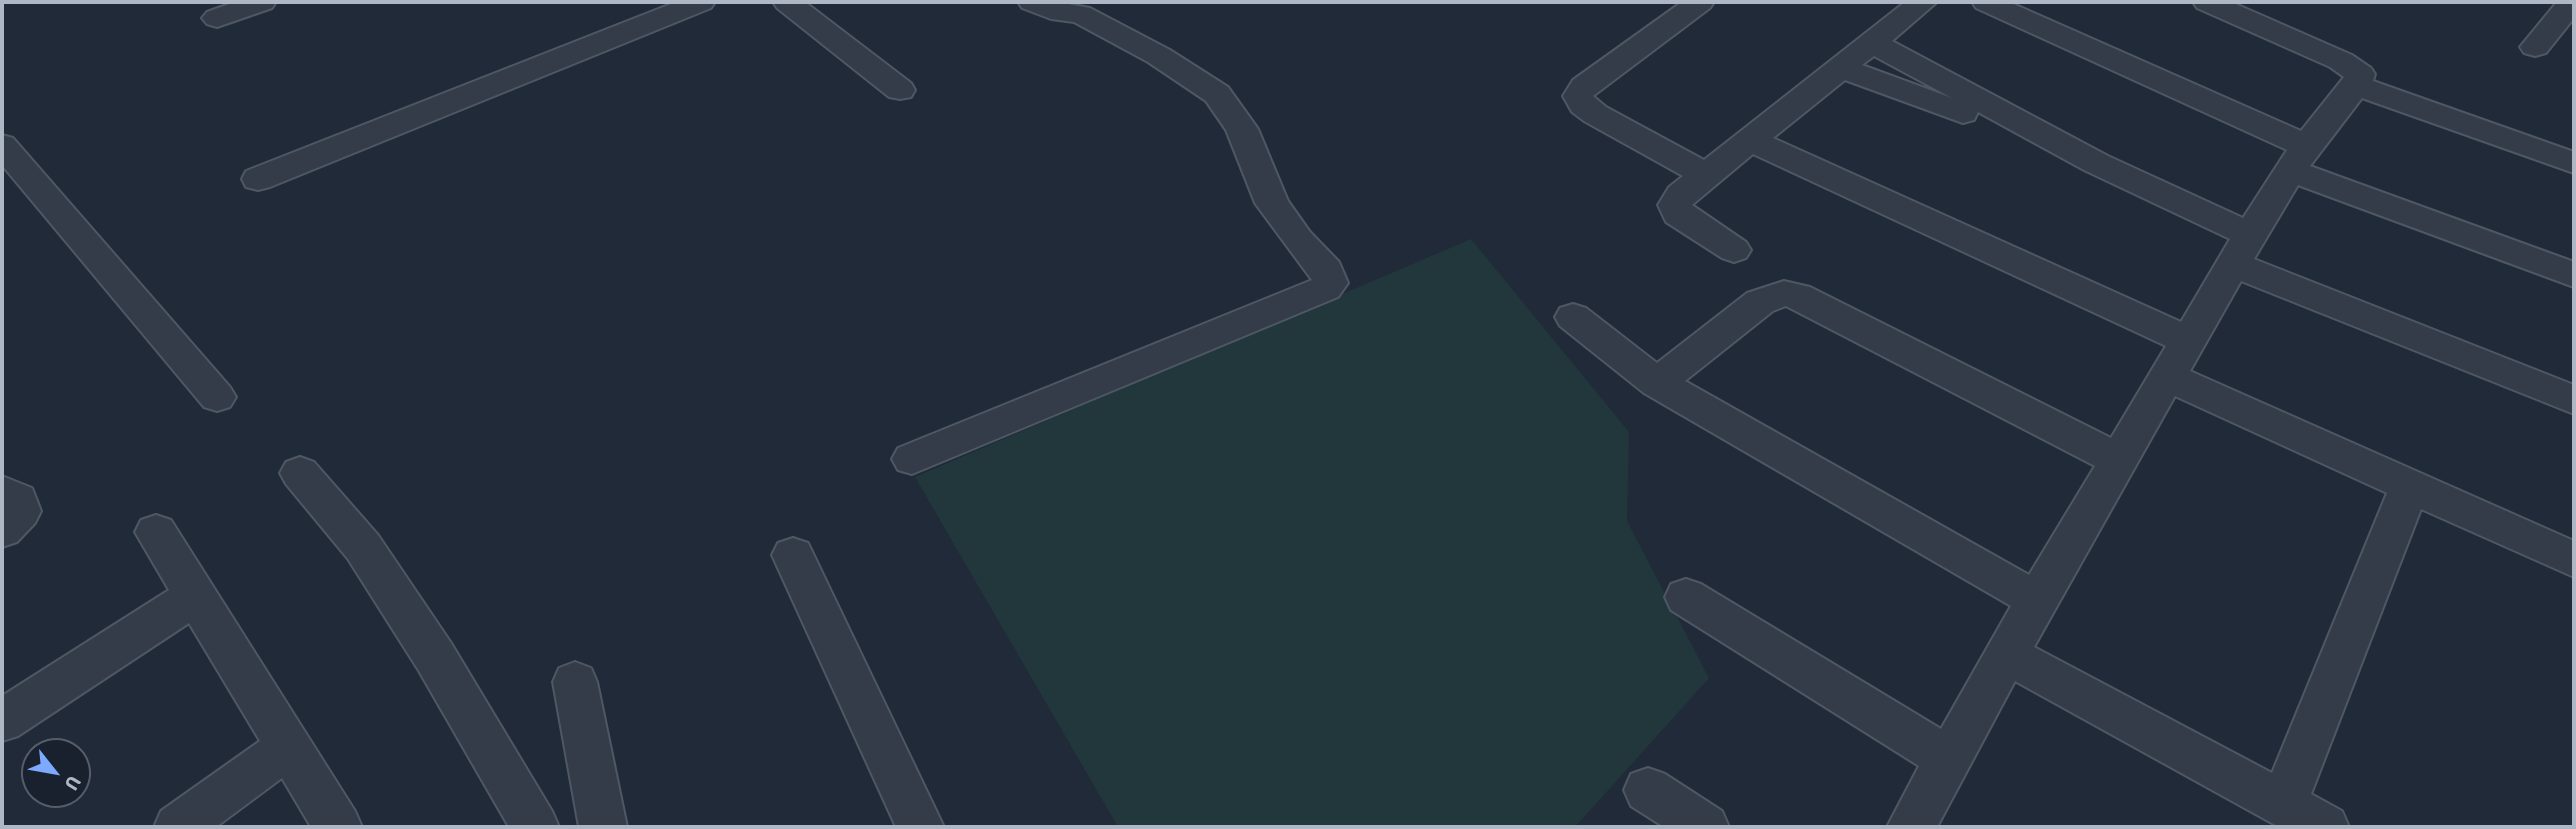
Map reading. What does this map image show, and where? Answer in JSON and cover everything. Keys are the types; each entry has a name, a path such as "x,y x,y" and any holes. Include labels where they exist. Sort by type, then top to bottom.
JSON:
{"street":[{"path":"217,18 262,2"},
{"path":"258,179 701,2"},
{"path":"787,2 900,90"},
{"path":"912,459 1325,288 1329,283 1327,271 1298,240 1272,203 1242,129 1217,94 1093,8 1061,13 1032,2"},
{"path":"1700,2 1584,86 1578,96 1583,105 1595,114 1706,175"},
{"path":"1734,250 1678,215 1675,205 1681,195 1923,2"},
{"path":"1986,2 2299,158 2574,275"},
{"path":"1911,827 2037,600 2243,250 2299,158 2356,85 2360,74 2340,61 2207,2"},
{"path":"2535,47 2572,2"},
{"path":"1873,43 2096,163 2243,250 2574,400"},
{"path":"1841,68 2096,163"},
{"path":"2356,85 2574,163"},
{"path":"1750,140 2189,341"},
{"path":"2,145 217,397"},
{"path":"1657,383 1760,302 1784,293 1797,296 2119,460"},
{"path":"1573,317 1657,383 2037,600"},
{"path":"2168,377 2574,560"},
{"path":"300,473 370,558 435,657 533,827"},
{"path":"2283,804 2410,486"},
{"path":"2,492 18,499 21,510 2,530"},
{"path":"156,532 338,827"},
{"path":"793,555 920,827"},
{"path":"2,721 195,596"},
{"path":"1686,597 1948,759"},
{"path":"2007,654 2325,827"},
{"path":"575,682 603,827"},
{"path":"177,827 288,747"},
{"path":"1648,790 1705,827"}],"green space":[{"path":"1471,239 1629,432 1627,521 1709,678 1575,827 1118,827 915,477"}]}
